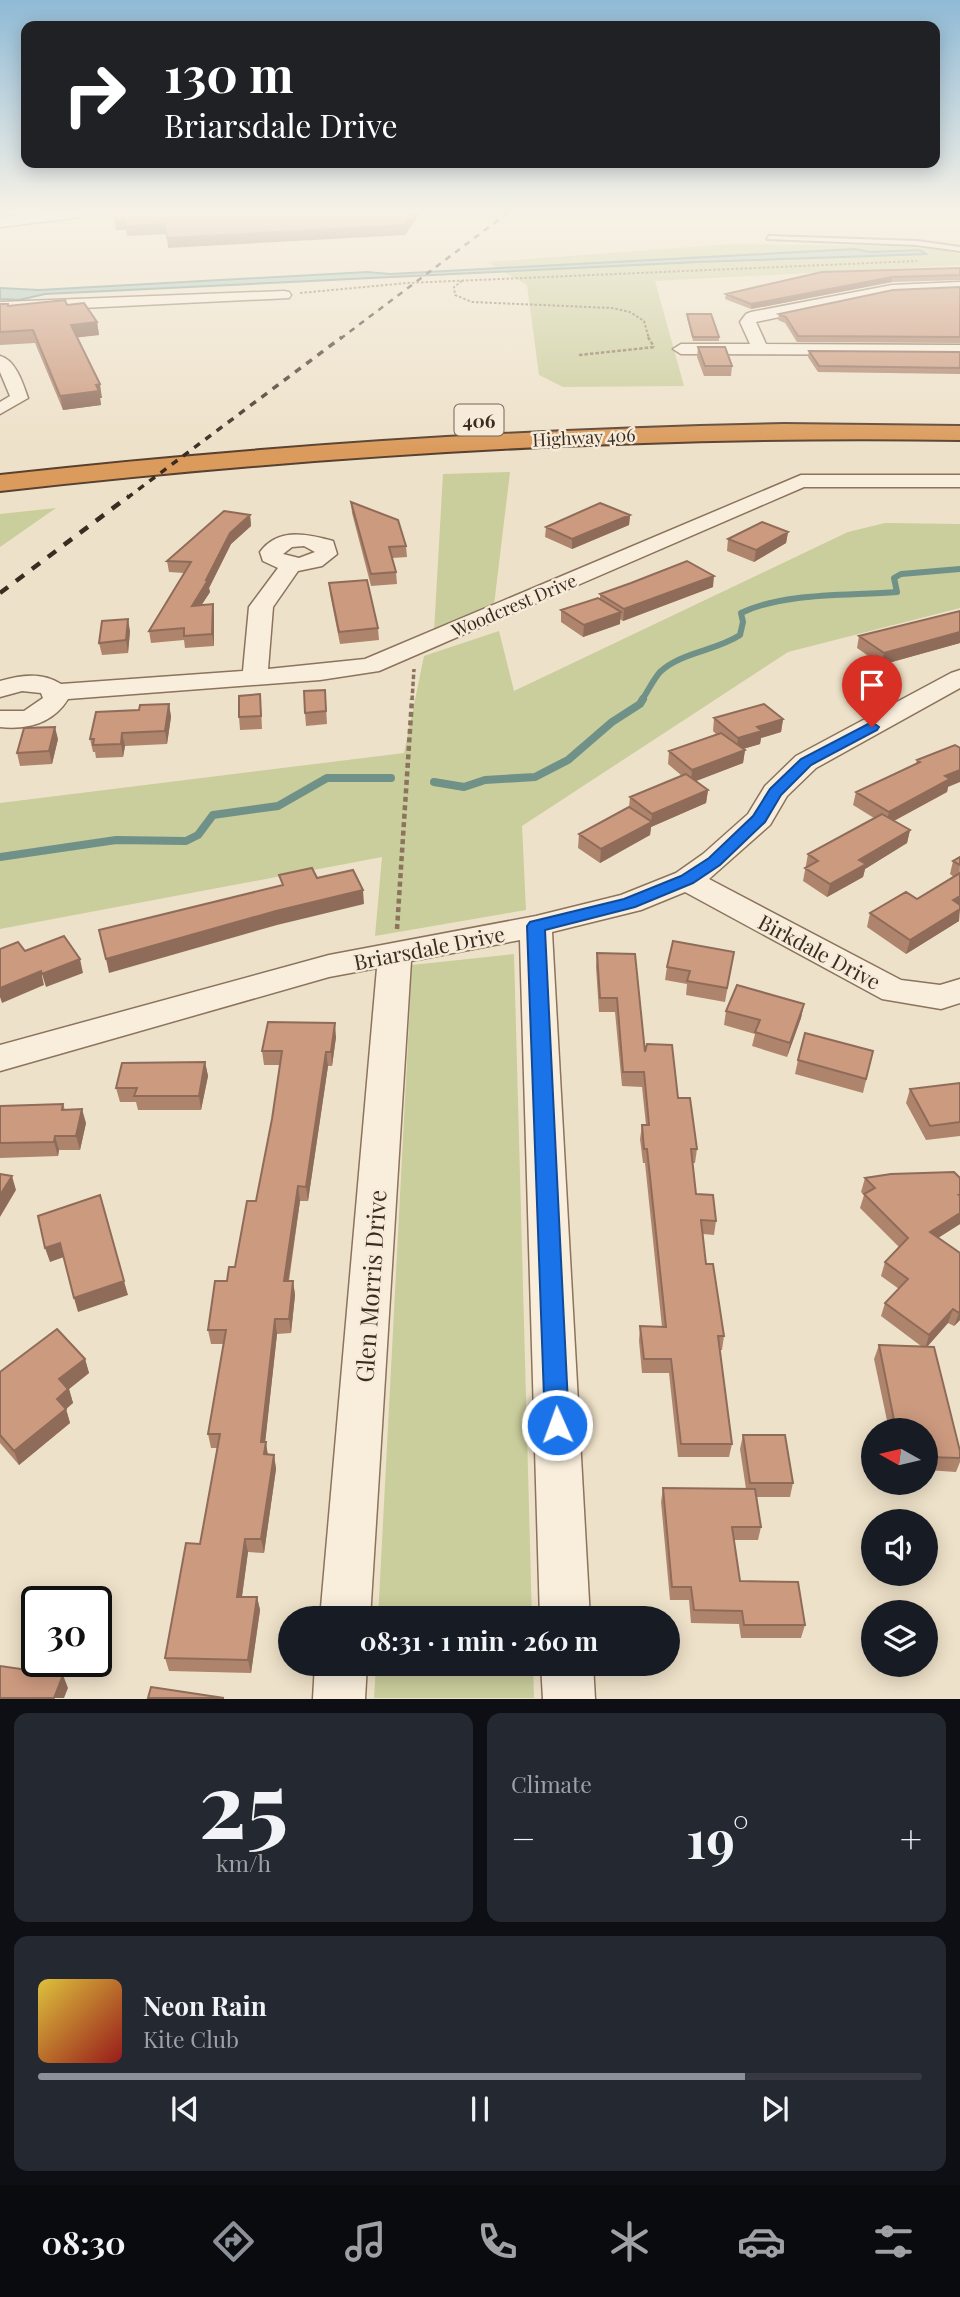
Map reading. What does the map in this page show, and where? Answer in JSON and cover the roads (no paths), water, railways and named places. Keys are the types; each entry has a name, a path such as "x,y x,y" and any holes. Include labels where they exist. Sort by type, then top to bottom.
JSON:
{"highway":[{"name":"Highway 406","path":"388,425 561,416 960,410"},
{"name":"Highway 406","path":"0,483 362,449 558,438 702,432 960,433"}],"street":[{"path":"760,348 748,322 751,317 880,291"},
{"path":"0,307 284,295"},
{"path":"681,349 960,350"},
{"path":"0,409 19,398 13,377 2,362"},
{"name":"Woodcrest Drive","path":"0,689 33,682 56,692 370,666 801,481 960,481"},
{"path":"255,676 261,607 291,565"},
{"name":"Briarsdale Drive","path":"0,1058 329,966 536,926 629,903 687,880 714,862 760,819 775,793 806,762 960,678"},
{"path":"0,719 37,716 53,705 56,692"},
{"name":"Birkdale Drive","path":"687,880 894,991 941,997 960,991"},
{"path":"536,926 564,1606"},
{"name":"Glen Morris Drive","path":"346,1606 396,953"},
{"path":"339,1699 340,1676"},
{"path":"568,1676 569,1699"}],"water":[{"path":"0,291 100,291 45,294 19,300 0,299"}],"waterway":[{"path":"642,700 657,675 668,665 740,635 743,622 741,613 758,606 797,598 897,592 894,578 901,574 960,569"},
{"path":"434,782 464,787 485,780 535,777 568,760 643,699"},
{"path":"0,857 116,840 186,841 198,835 213,815 278,806 327,778 391,778"}],"railway":[{"path":"340,339 403,291"},
{"path":"127,498 342,337"},
{"path":"0,593 129,496"}]}
